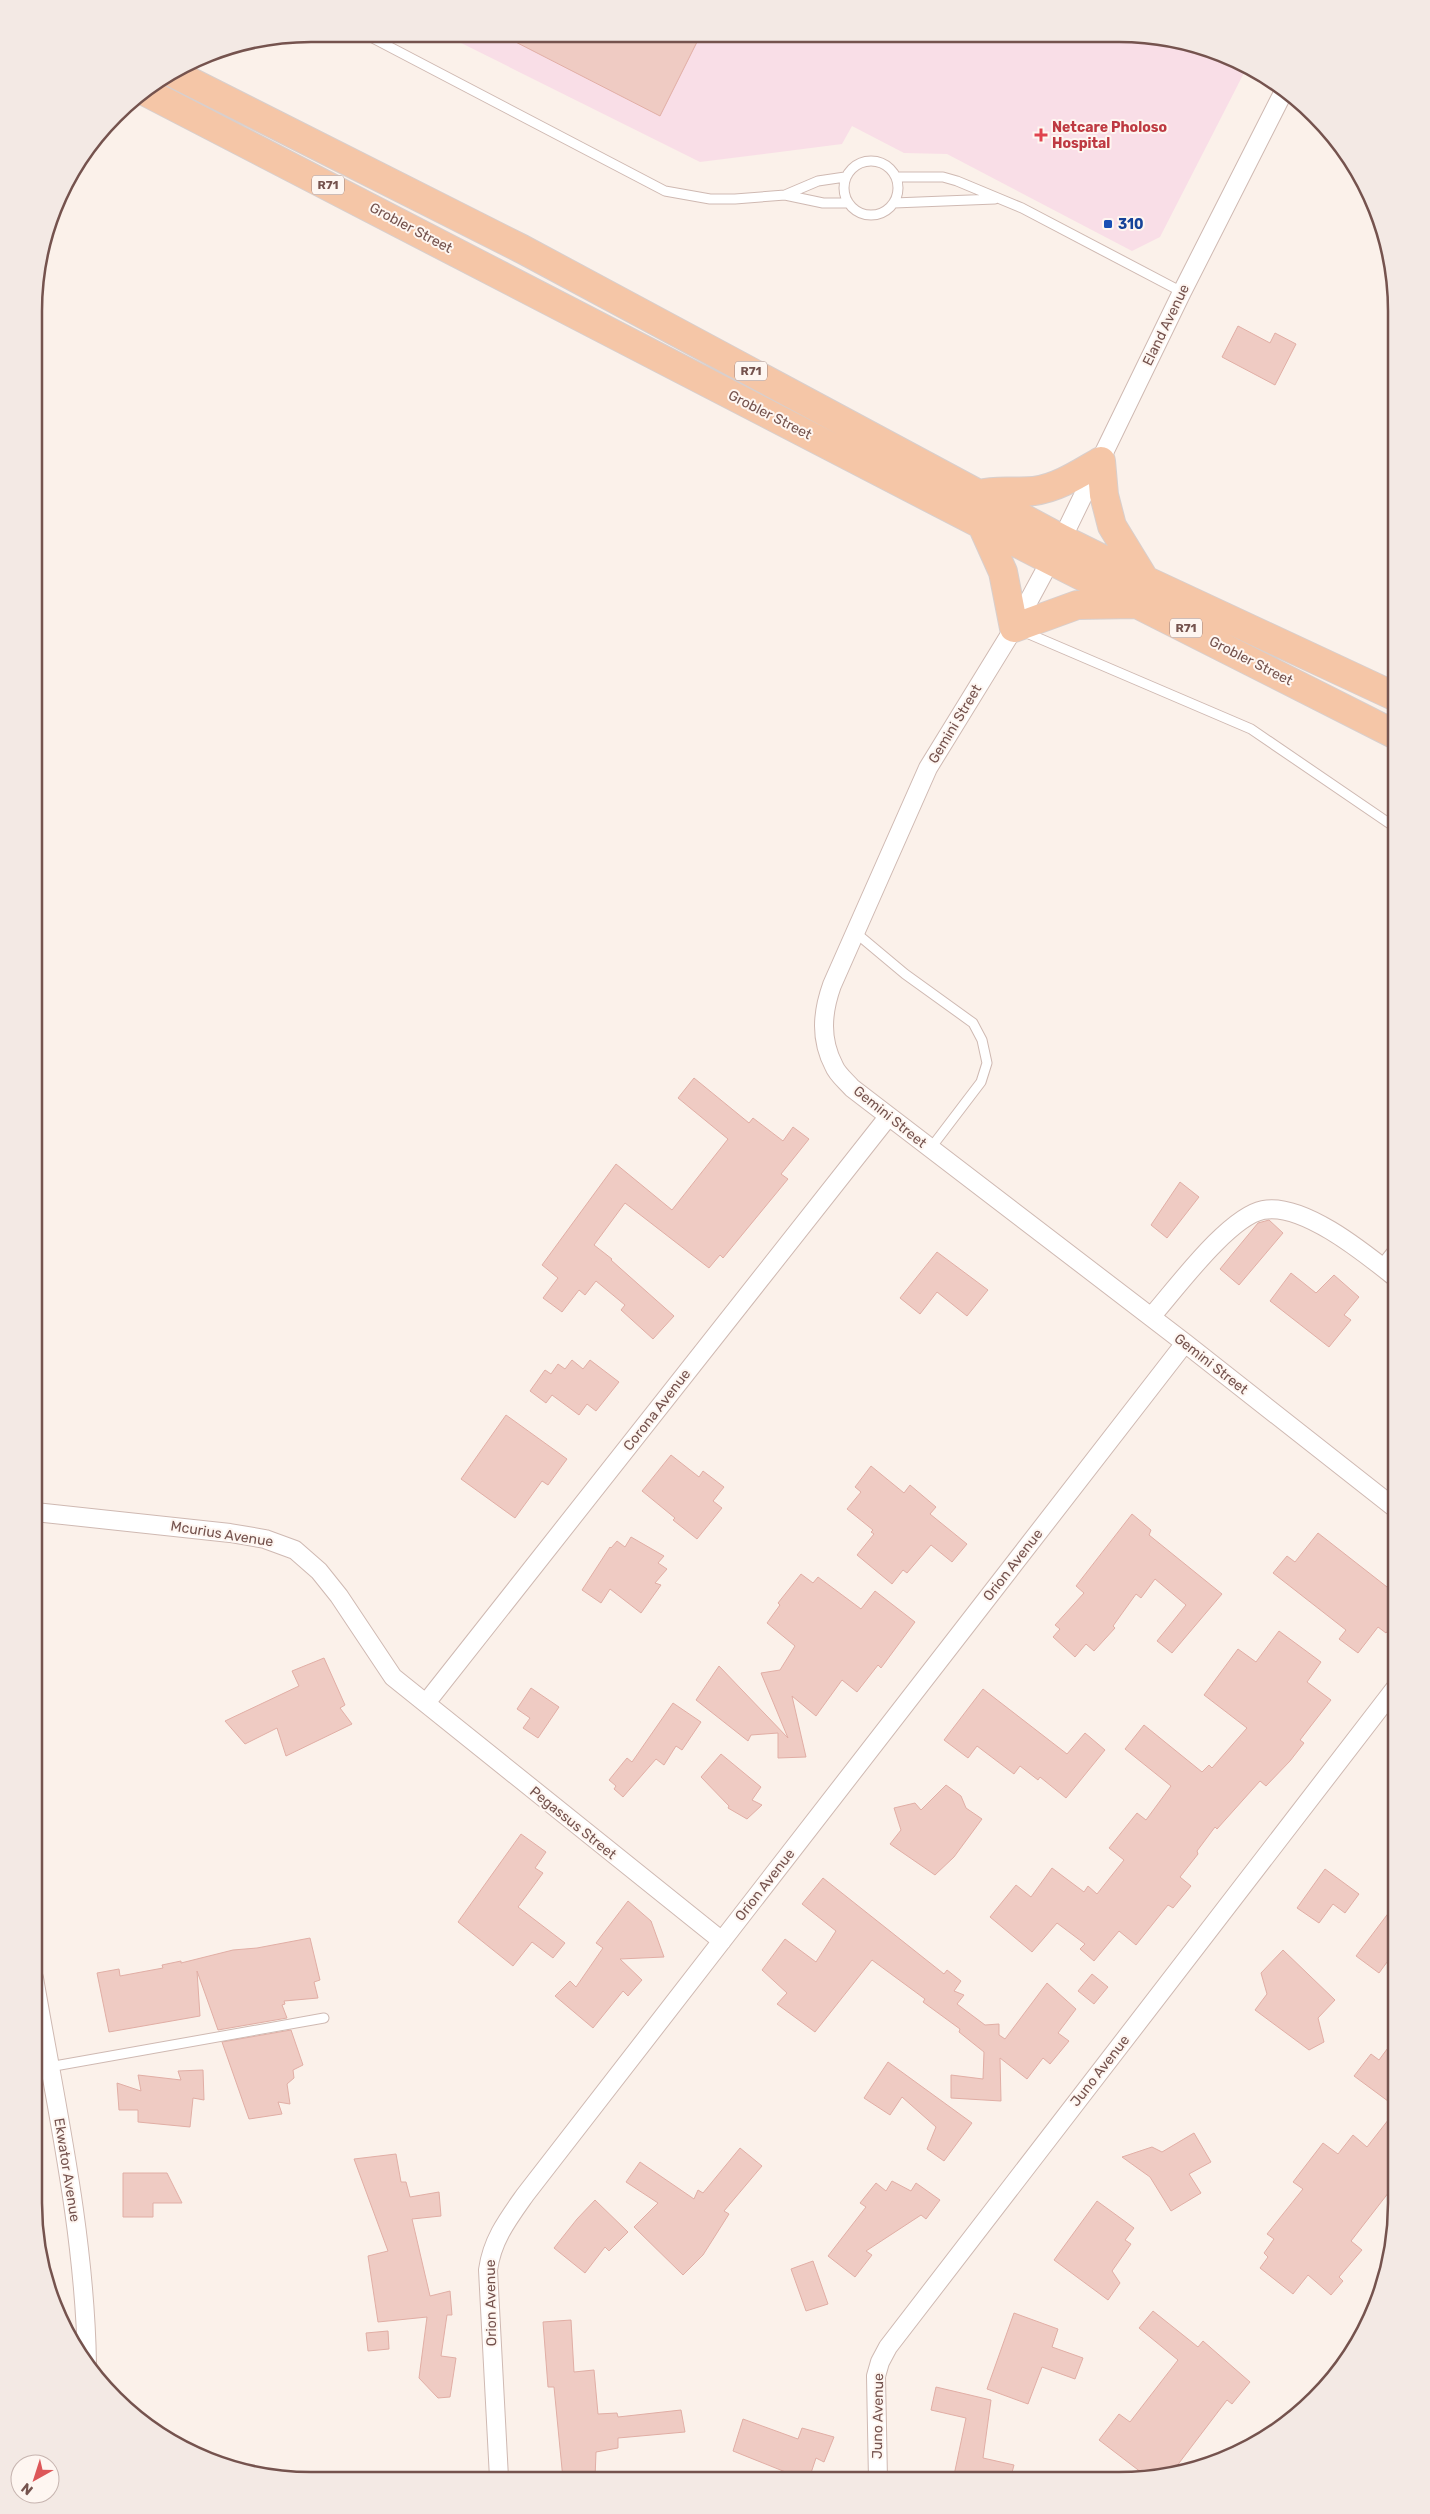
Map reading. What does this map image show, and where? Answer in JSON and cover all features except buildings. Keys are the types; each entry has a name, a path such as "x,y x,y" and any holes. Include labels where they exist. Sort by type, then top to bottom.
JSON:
{"main road":[{"name":"Grobler Street","path":"181,77 522,249 980,494 1056,549"},
{"name":"Grobler Street","path":"152,95 981,523 1056,549 1141,592 1388,731"},
{"path":"980,494 998,490 1025,492 1047,489 1066,481 1101,461 1104,495 1112,526 1141,592 1076,605 1014,628 1003,572 981,523"},
{"name":"Grobler Street","path":"1141,592 1388,694"}],"street":[{"name":"Eland Avenue","path":"1056,549 1101,461 1182,292 1281,97"},
{"name":"Gemini Street","path":"1056,549 1014,628 928,768 824,1005 822,1027 834,1067 852,1088 888,1117 1185,1343 1388,1503"},
{"name":"Corona Avenue","path":"426,1703 888,1117"},
{"path":"1151,1317 1227,1231 1261,1210 1273,1209 1292,1213 1322,1225 1388,1272"},
{"name":"Orion Avenue","path":"499,2472 488,2270 490,2252 500,2232 525,2195 1185,1343"},
{"name":"Mcurius Avenue","path":"42,1513 265,1538 295,1550 319,1571 339,1596 393,1676 426,1703"},
{"name":"Juno Avenue","path":"878,2472 876,2376 880,2362 888,2347 1388,1697"},
{"name":"Pegassus Street","path":"426,1703 722,1941"},
{"name":"Ekwator Avenue","path":"42,2025 75,2216 86,2315 87,2350"}],"lane":[{"path":"380,42 665,190 710,199 785,195 823,203 848,203"},
{"path":"875,160 892,169 896,177 898,195 888,210 871,216 862,214 848,203 843,186 845,177 858,163 875,160"},
{"path":"785,195 818,181 845,177"},
{"path":"896,177 943,177 1022,208 1182,292"},
{"path":"894,203 998,199"},
{"path":"1014,628 1251,729 1388,823"},
{"path":"856,933 905,974 973,1023 982,1040 987,1063 981,1082 930,1149"},
{"path":"49,2066 324,2018"}],"shaded area":[{"name":"Netcare Pholoso Hospital","path":"459,42 1118,42 1154,45 1188,52 1221,63 1244,74 1160,237 1132,251 947,154 904,153 852,126 842,144 700,162"}],"place":[{"name":"Netcare Pholoso Hospital","path":"1041,135"},
{"name":"310","path":"1108,224"}]}
